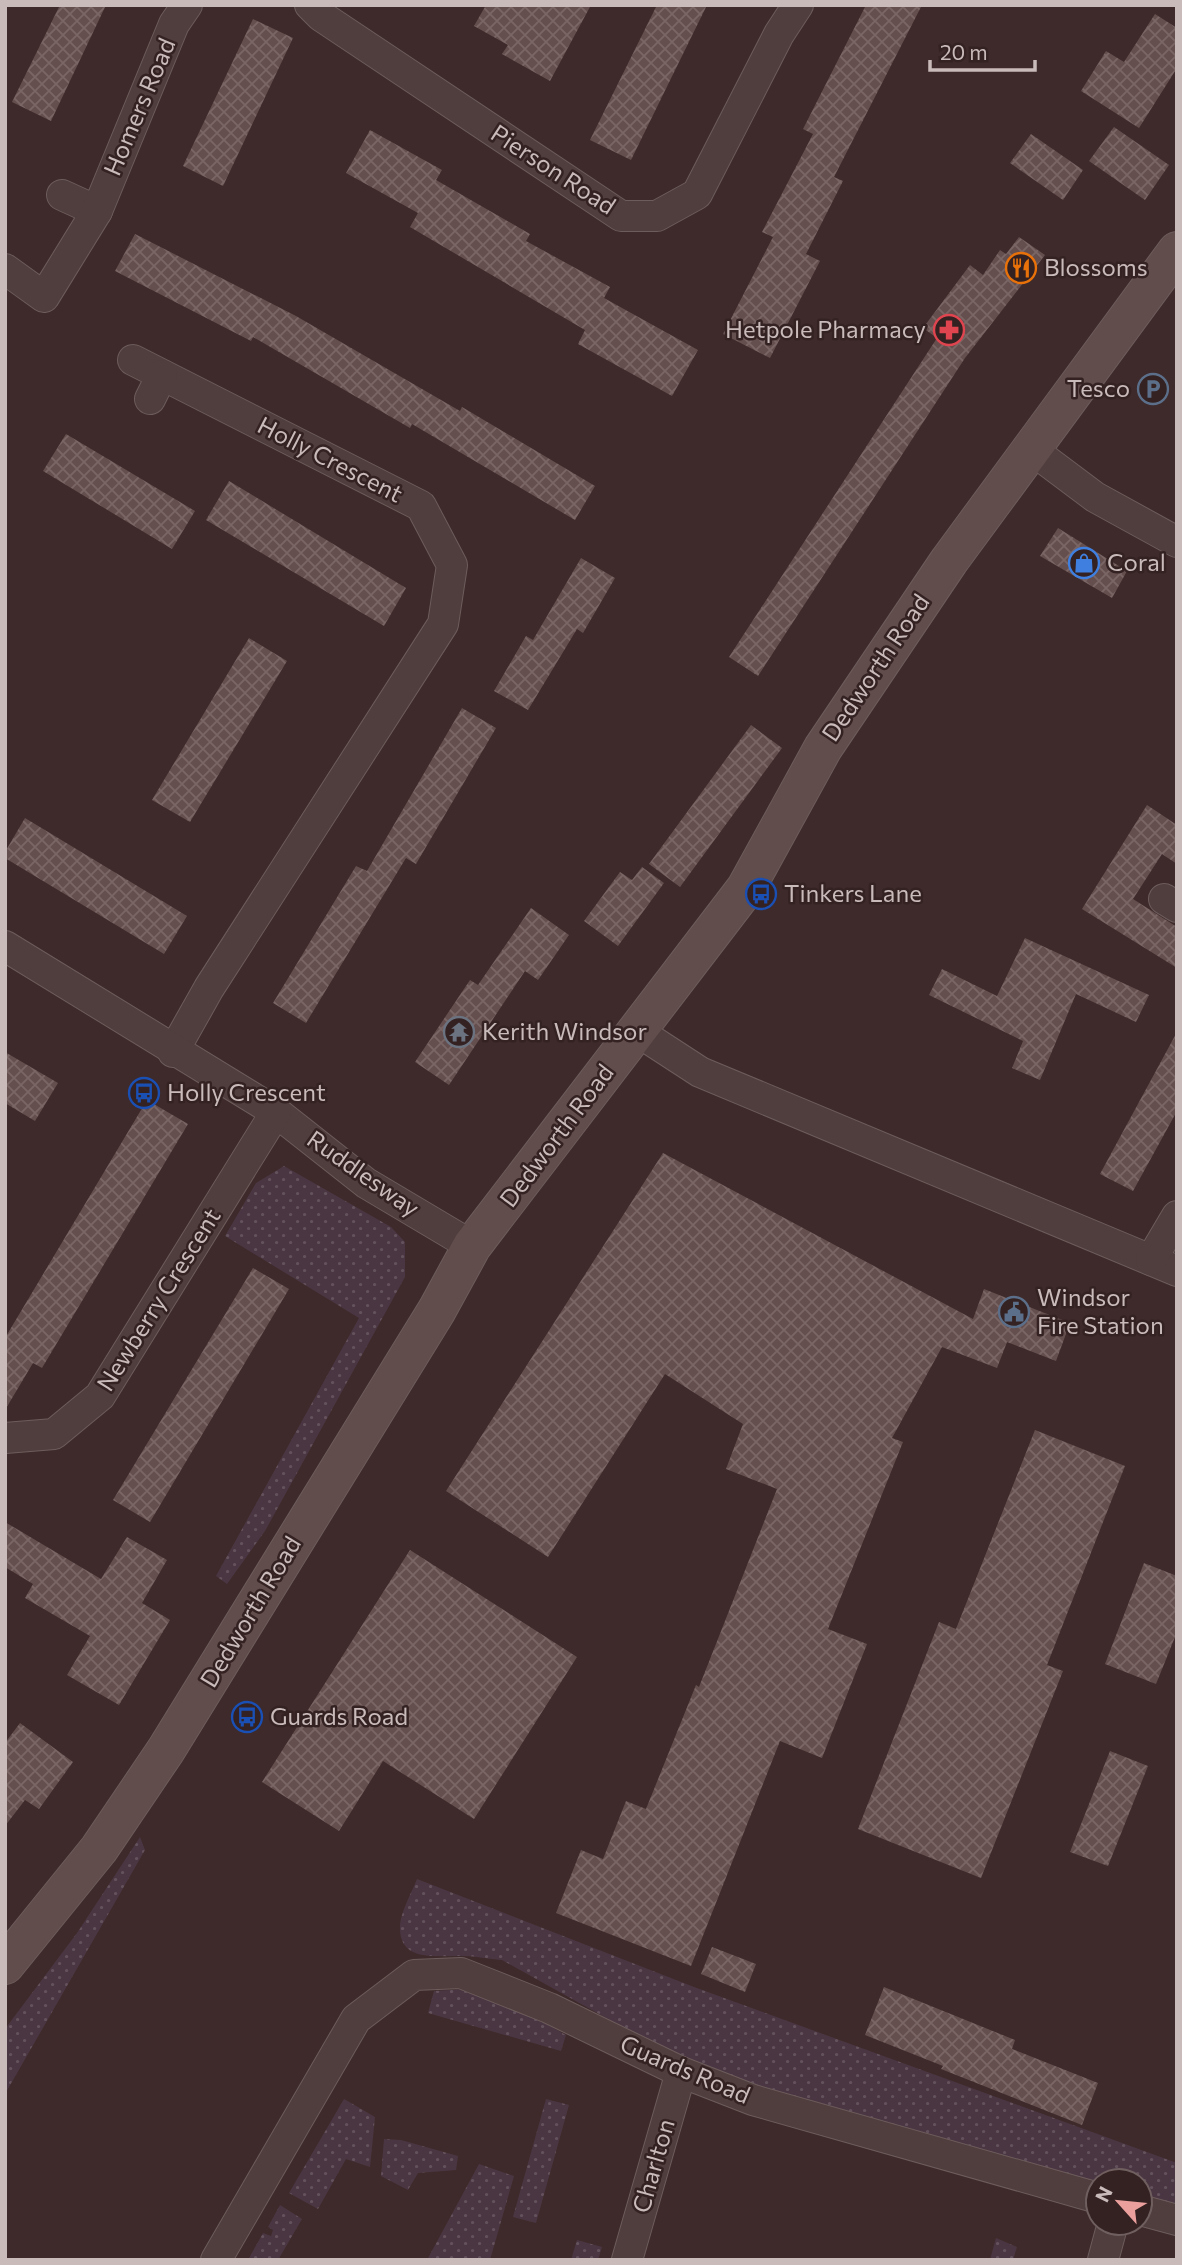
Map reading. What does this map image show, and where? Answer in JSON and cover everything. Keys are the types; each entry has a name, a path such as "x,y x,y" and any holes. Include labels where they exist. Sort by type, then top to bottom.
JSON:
{"main road":[{"name":"Dedworth Road","path":"5,1965 99,1849 166,1750 437,1310 472,1246 746,888 822,748 949,561 1177,251"}],"street":[{"name":"Homers Road","path":"5,269 44,297 97,211 174,24 187,5"},
{"name":"Pierson Road","path":"310,5 321,16 621,216 657,216 697,194 779,34 798,5"},
{"path":"62,195 97,211"},
{"name":"Holly Crescent","path":"132,360 156,387 421,506 453,565 443,624 209,988 173,1052"},
{"path":"1031,449 1095,497 1177,542"},
{"name":"Ruddlesway","path":"5,946 173,1052 276,1112 366,1183 472,1246"},
{"path":"637,1031 700,1072 1164,1265 1177,1216"},
{"name":"Newberry Crescent","path":"5,1438 54,1434 100,1396 276,1112"},
{"name":"Guards Road","path":"216,2260 356,2019 414,1975 461,1973 549,2008 681,2072 753,2100 1084,2194"},
{"name":"Charlton","path":"627,2260 681,2072"},
{"path":"1154,2214 1177,2220"},
{"path":"1103,2260 1109,2237"}],"shaded area":[{"path":"284,1166 391,1227 405,1242 405,1277 265,1531 227,1584 216,1576 359,1318 225,1236 256,1183"},
{"path":"140,1837 145,1850 5,2094 5,2029 77,1933"},
{"path":"417,1879 694,1987 1177,2163 1177,2209 1154,2203 1154,2167 1084,2167 1084,2183 705,2073 502,1960 432,1956 412,1952 401,1937 400,1925 404,1908"},
{"path":"480,1988 566,2035 561,2051 428,2013 434,1991"},
{"path":"344,2099 375,2117 370,2167 346,2159 318,2209 289,2193"},
{"path":"546,2099 569,2105 536,2223 513,2217"},
{"path":"384,2139 401,2140 458,2156 456,2170 418,2173 408,2190 381,2176"},
{"path":"479,2164 514,2176 490,2260 427,2260"},
{"path":"280,2205 302,2219 278,2260 248,2260 263,2233 271,2236 273,2230 268,2227"},
{"path":"996,2238 1017,2247 1013,2260 990,2260"},
{"path":"577,2240 602,2247 598,2260 571,2260"}],"building":[{"path":"60,5 106,5 51,121 12,102"},
{"path":"486,5 591,5 550,81 502,54 508,45 474,26"},
{"path":"657,5 707,5 631,160 590,140"},
{"path":"866,5 922,5 834,177 843,181 806,254 820,261 770,358 723,334 773,237 762,232 813,134 803,129"},
{"path":"1155,14 1177,28 1177,68 1139,128 1081,91 1106,51 1124,62"},
{"path":"253,19 293,38 223,186 183,166"},
{"path":"1114,127 1169,165 1145,200 1089,161"},
{"path":"370,130 442,170 436,180 530,234 526,241 610,287 604,298 698,350 672,396 578,344 585,330 410,227 418,213 346,173"},
{"path":"1031,134 1083,170 1063,200 1010,163"},
{"path":"135,234 296,316 460,411 462,407 595,486 575,520 412,424 410,428 253,337 251,341 115,271"},
{"path":"1019,237 1045,255 965,358 758,676 729,657 937,338 923,328 970,265 983,275 1000,250 1006,254"},
{"path":"66,434 195,511 172,549 43,471"},
{"path":"229,481 406,588 384,626 206,520"},
{"name":"Coral","path":"1058,528 1127,571 1112,598 1040,556"},
{"path":"581,558 615,578 583,633 577,629 528,710 494,691 526,636 533,640"},
{"path":"249,638 287,661 190,822 152,800"},
{"path":"462,708 496,728 416,864 406,858 306,1023 273,1003 356,866 367,871"},
{"path":"751,725 782,748 680,887 649,864"},
{"path":"1147,805 1177,825 1177,864 1162,854 1133,899 1177,927 1177,968 1082,909"},
{"path":"25,818 187,916 164,954 5,858 5,852"},
{"path":"642,867 664,883 618,946 584,921 620,872 632,880"},
{"path":"531,908 569,935 538,980 525,971 449,1085 415,1062 470,980 478,985"},
{"path":"1025,938 1149,995 1136,1022 1076,994 1040,1080 1012,1068 1023,1041 929,995 942,969 997,996"},
{"path":"1177,1032 1177,1111 1133,1191 1100,1174"},
{"path":"5,1052 58,1083 35,1121 5,1103"},
{"path":"147,1100 188,1124 42,1368 33,1363 5,1410 5,1338"},
{"path":"663,1153 973,1319 984,1289 1070,1323 1056,1361 1007,1342 997,1368 942,1347 892,1438 903,1442 828,1629 867,1644 822,1758 780,1741 691,1966 556,1913 581,1850 603,1859 626,1801 646,1809 696,1685 699,1687 777,1489 726,1469 743,1424 665,1374 548,1557 446,1491"},
{"path":"253,1268 289,1289 150,1522 113,1500"},
{"path":"1035,1430 1125,1466 1047,1665 1063,1671 981,1878 858,1829 939,1622 956,1629"},
{"path":"5,1522 101,1579 127,1537 167,1560 142,1603 170,1620 119,1705 67,1675 90,1636 25,1598 33,1584 5,1567"},
{"path":"410,1550 577,1657 474,1819 383,1761 339,1831 262,1782"},
{"path":"1144,1563 1177,1576 1177,1632 1156,1684 1105,1664"},
{"path":"20,1723 73,1762 39,1809 25,1800 5,1826 5,1743"},
{"path":"1110,1751 1148,1766 1108,1866 1070,1852"},
{"path":"712,1947 756,1964 745,1992 701,1974"},
{"path":"884,1987 1015,2040 1012,2049 1098,2083 1082,2125 941,2069 943,2066 865,2035"}],"place":[{"name":"Blossoms","path":"1021,268"},
{"name":"Hetpole Pharmacy","path":"949,330"},
{"name":"Tesco","path":"1153,389"},
{"name":"Coral","path":"1084,563"},
{"name":"Tinkers Lane","path":"761,894"},
{"name":"Kerith Windsor","path":"459,1032"},
{"name":"Holly Crescent","path":"144,1093"},
{"name":"Windsor Fire Station","path":"1014,1312"},
{"name":"Guards Road","path":"247,1717"}]}
